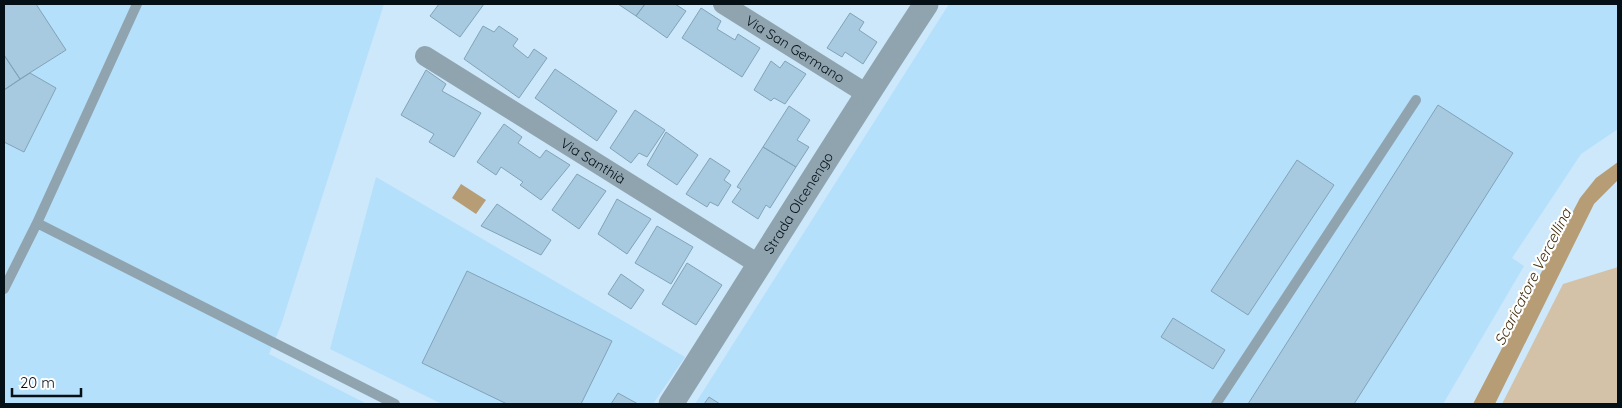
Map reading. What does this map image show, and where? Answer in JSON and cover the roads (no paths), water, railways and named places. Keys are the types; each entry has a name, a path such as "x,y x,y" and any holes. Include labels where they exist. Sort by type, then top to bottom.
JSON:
{"street":[{"name":"Via San Germano","path":"723,4 867,94"},
{"name":"Strada Olcenengo","path":"671,404 926,4"},
{"name":"Via Santhià","path":"425,56 760,266"}],"lane":[{"path":"4,289 37,223 137,4"},
{"path":"1216,404 1416,100"},
{"path":"37,223 395,404"}],"water label":[{"name":"Scaricatore Vercellina","path":"1533,277"}]}
